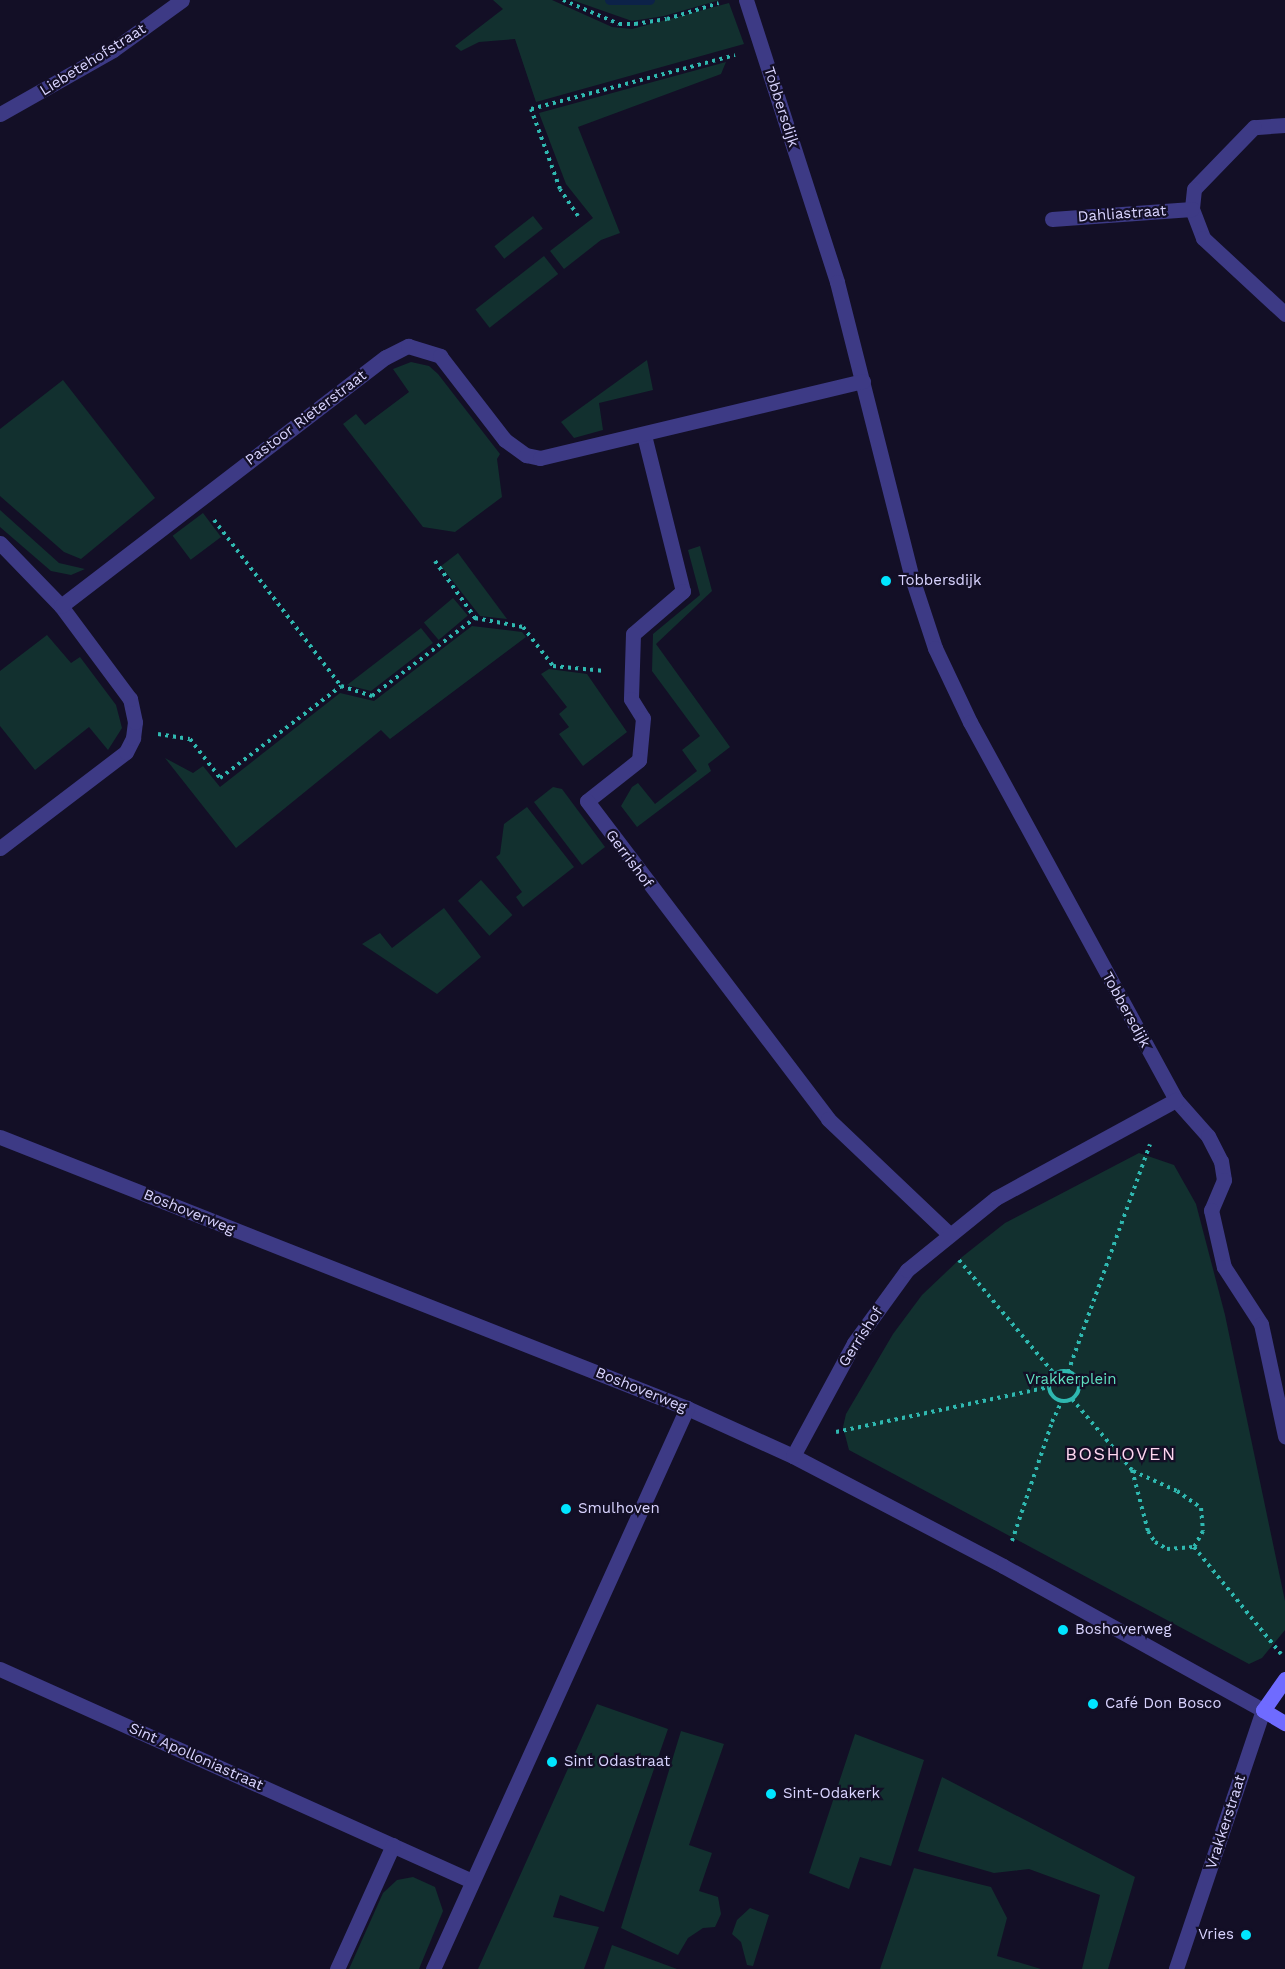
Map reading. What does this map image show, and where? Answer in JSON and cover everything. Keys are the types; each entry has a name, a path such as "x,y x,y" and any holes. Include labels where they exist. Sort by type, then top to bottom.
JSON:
{"street":[{"name":"Liebetehofstraat","path":"0,114 113,50 182,0"},
{"name":"Tobbersdijk","path":"746,0 837,282 910,575 935,648 970,722 1176,1100 1208,1136 1221,1161 1224,1180 1211,1210 1224,1267 1261,1324 1285,1436"},
{"path":"1285,125 1254,127 1194,189 1192,209 1203,238 1285,314"},
{"name":"Dahliastraat","path":"1052,219 1192,209"},
{"name":"Pastoor Rieterstraat","path":"61,606 386,357 408,346 422,348 446,362 505,440 526,455 555,458 863,381"},
{"name":"Gerrishof","path":"644,435 683,591 633,634 631,699 643,718 639,760 587,801 828,1119 946,1237"},
{"path":"0,543 61,606 130,699 134,730 126,752 0,849"},
{"name":"Gerrishof","path":"793,1456 854,1343 907,1270 996,1198 1176,1100"},
{"name":"Boshoverweg","path":"0,1137 687,1408 793,1456 1003,1566 1285,1723"},
{"path":"433,1969 687,1408"},
{"name":"Sint Apolloniastraat","path":"0,1669 472,1881"},
{"name":"Vrakkerstraat","path":"1176,1969 1263,1710 1285,1679"},
{"path":"337,1969 393,1845"}],"path":[{"path":"563,0 619,24 667,20 728,0"},
{"path":"578,216 560,189 531,109 762,47"},
{"path":"198,500 341,686 372,696 475,618"},
{"path":"435,561 475,618 523,627 553,666 632,673"},
{"path":"134,730 190,739 220,778 341,686"},
{"path":"1068,1372 1152,1141"},
{"path":"946,1237 1054,1375"},
{"path":"1054,1375 1068,1372 1076,1377 1079,1386 1072,1399"},
{"path":"1054,1375 1049,1387 1053,1396 1062,1401 1072,1399"},
{"path":"793,1456 837,1432 1049,1387"},
{"path":"1072,1399 1132,1470 1177,1491 1201,1508 1203,1531 1194,1547"},
{"path":"1003,1566 1052,1422 1062,1401"},
{"path":"1132,1470 1148,1532 1155,1542 1167,1549 1194,1547"},
{"path":"1194,1547 1285,1659"}],"green space":[{"path":"493,0 552,0 612,27 632,29 729,3 744,44 536,102 515,39 479,42 461,51 455,46 503,9"},
{"path":"572,0 720,0 664,16 632,21"},
{"path":"726,62 721,74 578,127 620,233 601,240 564,269 550,251 593,218 566,184 539,113"},
{"path":"533,216 543,229 504,259 494,246"},
{"path":"544,256 558,274 490,328 475,310"},
{"path":"647,360 653,390 599,403 603,430 574,438 561,422"},
{"path":"411,362 429,366 438,374 500,454 497,459 502,497 455,532 423,527 343,424 356,414 365,425 409,392 393,369"},
{"path":"63,380 155,498 81,559 64,552 0,496 0,429"},
{"path":"0,510 59,563 85,569 71,575 51,571 0,527"},
{"path":"203,513 221,537 191,560 173,536"},
{"path":"700,546 712,591 656,644 730,747 708,764 711,771 637,827 621,806 632,787 638,783 655,804 697,771 682,750 700,736 652,671 653,634 700,595 688,550"},
{"path":"458,553 507,619 480,616 441,566"},
{"path":"453,598 468,616 439,640 424,622"},
{"path":"472,626 522,632 526,637 390,739 381,730 236,848 165,758 193,773 203,766 220,787 340,693 374,701"},
{"path":"421,628 433,643 371,691 347,685"},
{"path":"47,635 71,663 80,657 116,705 122,728 108,750 89,727 35,770 0,726 0,671"},
{"path":"549,669 587,674 627,732 583,766 559,734 569,727 559,714 567,707 541,674"},
{"path":"553,787 562,789 605,847 582,865 534,802"},
{"path":"527,807 574,867 523,907 516,897 522,892 496,857 500,854 504,824"},
{"path":"481,880 512,915 489,936 458,901"},
{"path":"444,908 481,957 437,994 362,944 380,933 392,948"},
{"name":"Vrakkerplein","path":"1139,1153 1174,1165 1196,1204 1225,1315 1285,1601 1285,1630 1262,1658 1249,1664 849,1450 843,1427 846,1414 893,1334 922,1295 962,1257 1005,1223"},
{"path":"597,1704 668,1729 604,1912 560,1895 553,1917 599,1927 584,1969 478,1969"},
{"path":"681,1731 724,1744 689,1845 712,1853 699,1891 718,1897 721,1914 715,1927 703,1928 688,1938 678,1955 621,1928"},
{"path":"855,1734 924,1760 891,1866 860,1857 849,1889 809,1873"},
{"path":"942,1777 1135,1877 1108,1969 1082,1969 1100,1895 1029,1869 994,1873 918,1851"},
{"path":"914,1868 991,1887 1007,1918 997,1956 1041,1969 880,1969"},
{"path":"413,1877 435,1887 443,1911 419,1969 349,1969 383,1893 397,1880"},
{"path":"750,1908 769,1915 753,1966 747,1965 741,1942 732,1934 737,1920"},
{"path":"612,1945 677,1969 604,1969"}],"waterway":[{"path":"610,0 650,0"}],"place":[{"name":"Tobbersdijk","path":"886,581"},
{"name":"Smulhoven","path":"566,1509"},
{"name":"Boshoverweg","path":"1063,1630"},
{"name":"Café Don Bosco","path":"1093,1704"},
{"name":"Sint Odastraat","path":"552,1762"},
{"name":"Sint-Odakerk","path":"771,1794"},
{"name":"Vries","path":"1246,1935"}],"district":[{"name":"BOSHOVEN","path":"1121,1454"}]}
